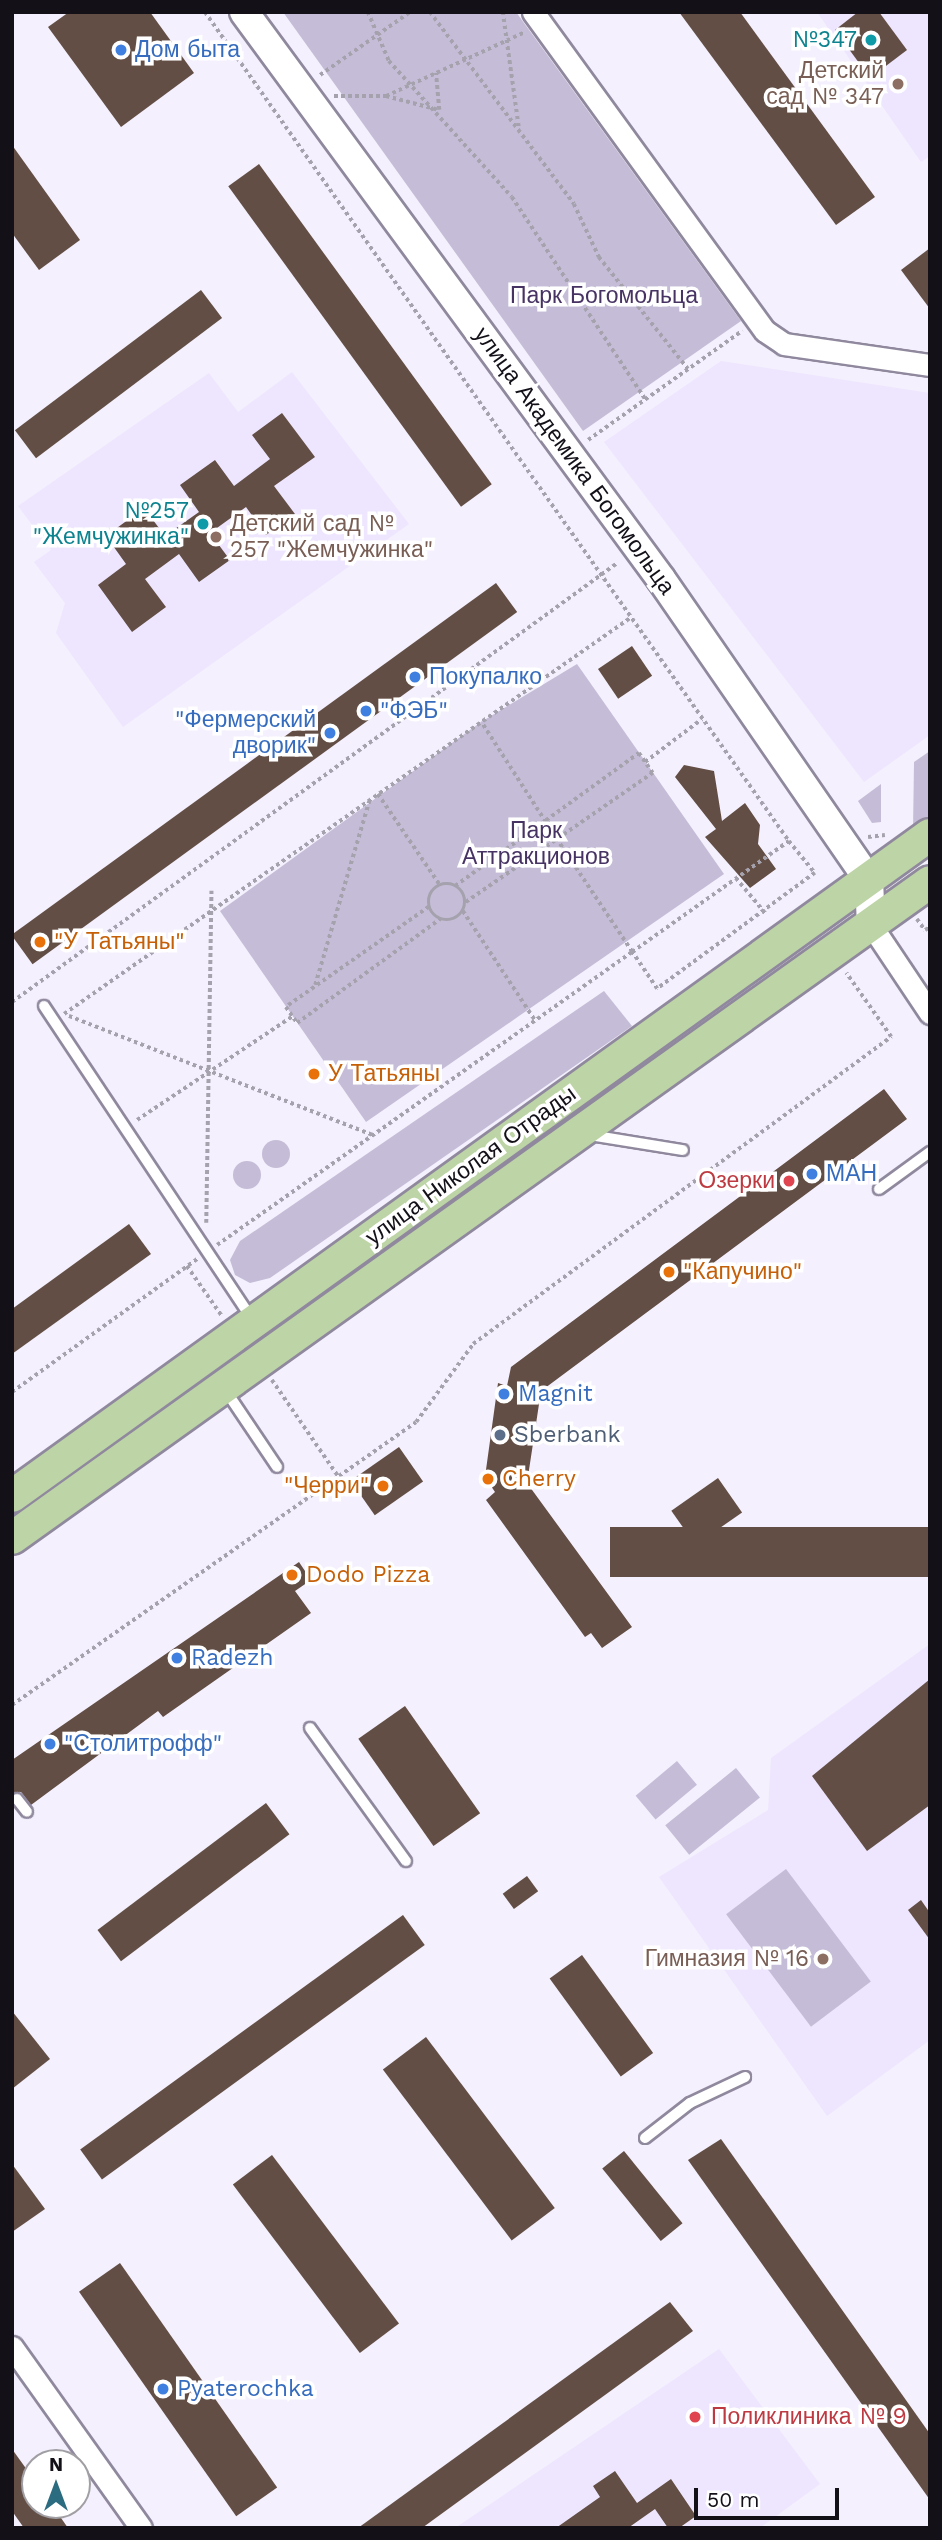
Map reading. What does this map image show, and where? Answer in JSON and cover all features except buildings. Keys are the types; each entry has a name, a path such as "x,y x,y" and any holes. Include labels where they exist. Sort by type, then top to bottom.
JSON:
{"main road":[{"name":"улица Николая Отрады","path":"12,1496 240,1323 930,835"},
{"name":"улица Николая Отрады","path":"12,1538 930,882"}],"street":[{"name":"улица Академика Богомольца","path":"244,12 661,579 869,880"},
{"path":"537,18 757,320 785,344 930,366"},
{"path":"869,880 871,925 929,1009"},
{"path":"12,2347 141,2528"}],"lane":[{"path":"44,1006 206,1253 240,1323"},
{"path":"580,1133 682,1150"},
{"path":"879,1189 930,1152"},
{"path":"224,1387 277,1467"},
{"path":"310,1728 406,1861"},
{"path":"17,1799 27,1812"},
{"path":"645,2138 690,2103 745,2077"}],"path":[{"path":"205,12 630,618 789,841 815,873 766,914 657,989 556,840 481,722"},
{"path":"369,12 389,61 439,110 512,197 645,399"},
{"path":"315,78 410,12"},
{"path":"430,12 468,59 574,204 599,257 688,369"},
{"path":"503,12 505,41 520,131"},
{"path":"386,96 410,82 505,41 537,18"},
{"path":"435,72 439,110"},
{"path":"328,96 386,96 439,110"},
{"path":"580,445 757,320"},
{"path":"12,1002 616,564"},
{"path":"64,1014 630,618"},
{"path":"645,762 702,719"},
{"path":"440,885 455,886 639,753 653,773 465,903 463,911 536,1020"},
{"path":"378,794 440,885"},
{"path":"314,987 370,800"},
{"path":"860,838 886,835"},
{"path":"12,1392 789,841"},
{"path":"736,878 766,914"},
{"path":"440,885 429,907 286,1007 297,1023 440,919 463,911"},
{"path":"455,886 465,903"},
{"path":"206,1253 211,891"},
{"path":"429,907 440,919"},
{"path":"925,930 930,927"},
{"path":"12,1705 416,1422 473,1344 891,1037 846,973"},
{"path":"44,1006 373,1135"},
{"path":"123,1130 208,1070 293,1016"},
{"path":"187,1266 240,1323"},
{"path":"271,1378 338,1476"}],"shaded area":[{"name":"Детский сад № 347","path":"817,12 930,12 930,156 921,162"},
{"path":"721,361 930,393 930,735 864,782 604,442"},
{"name":"Детский сад № 257 \"Жемчужинка\"","path":"292,372 409,524 123,727 56,633 65,603 34,562 51,550 18,506 209,373 238,412"},
{"name":"Гимназия № 16","path":"930,1644 930,2040 827,2116 659,1877 768,1810 771,1758"},
{"name":"Поликлиника № 9","path":"719,2349 820,2484 760,2528 455,2528"}],"green space":[{"name":"Парк Богомольца","path":"283,12 516,12 741,321 583,431"},
{"name":"Парк Аттракционов","path":"577,664 724,874 366,1122 220,911 481,722"},
{"path":"930,751 930,819 913,831 914,762"},
{"path":"881,784 881,822 872,823 858,801"},
{"path":"604,991 632,1026 270,1278 250,1283 235,1275 230,1260 240,1241"},
{"path":"276,1140 286,1144 290,1154 286,1164 276,1168 266,1164 262,1154 266,1144"},
{"path":"247,1161 257,1165 261,1175 257,1185 247,1189 237,1185 233,1175 237,1165"},
{"path":"677,1761 697,1785 656,1819 636,1796"},
{"path":"736,1768 760,1798 689,1855 665,1825"},
{"path":"786,1869 871,1982 811,2027 726,1914"}],"place":[{"name":"№347","path":"871,40"},
{"name":"Дом быта","path":"121,50"},
{"name":"Детский сад № 347","path":"898,84"},
{"name":"№257 \"Жемчужинка\"","path":"203,524"},
{"name":"Детский сад № 257 \"Жемчужинка\"","path":"216,537"},
{"name":"Покупалко","path":"415,677"},
{"name":"\"ФЭБ\"","path":"366,711"},
{"name":"\"Фермерский дворик\"","path":"330,733"},
{"name":"\"У Татьяны\"","path":"40,942"},
{"name":"У Татьяны","path":"314,1074"},
{"name":"МАН","path":"812,1174"},
{"name":"Озерки","path":"789,1181"},
{"name":"\"Капучино\"","path":"669,1272"},
{"name":"Magnit","path":"504,1394"},
{"name":"Sberbank","path":"500,1435"},
{"name":"Cherry","path":"488,1479"},
{"name":"\"Черри\"","path":"383,1486"},
{"name":"Dodo Pizza","path":"292,1575"},
{"name":"Radezh","path":"177,1658"},
{"name":"\"Столитрофф\"","path":"50,1744"},
{"name":"Гимназия № 16","path":"823,1959"},
{"name":"Pyaterochka","path":"163,2389"},
{"name":"Поликлиника № 9","path":"695,2417"}]}
